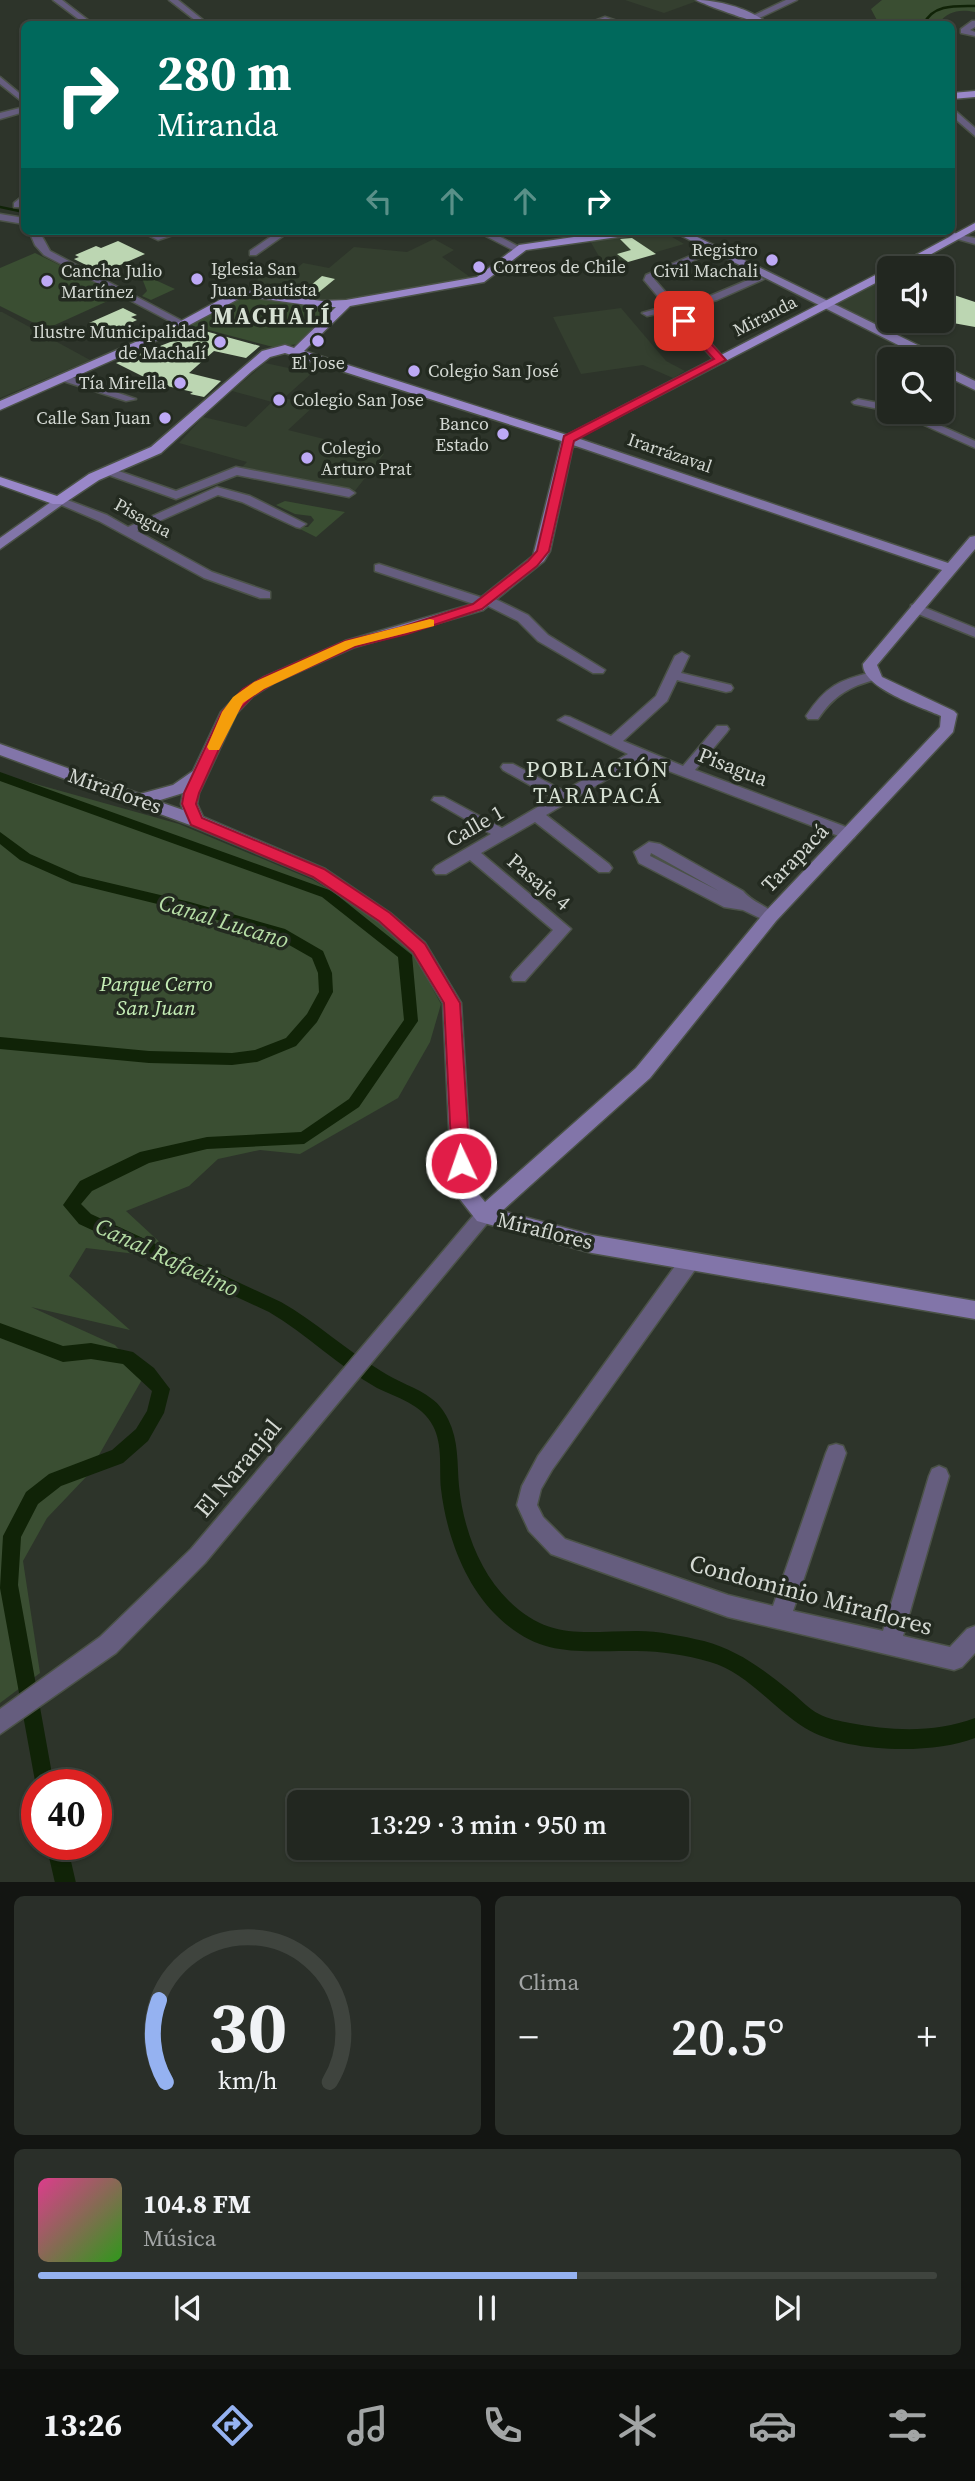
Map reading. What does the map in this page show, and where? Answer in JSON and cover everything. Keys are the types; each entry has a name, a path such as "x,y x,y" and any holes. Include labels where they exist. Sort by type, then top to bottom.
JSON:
{"main road":[{"path":"955,96 975,94"},
{"path":"920,256 975,226"},
{"path":"0,406 183,324 239,293 247,291 321,304 346,303 480,280 518,249 612,235"},
{"name":"Miranda","path":"568,439 877,278"},
{"path":"58,501 107,471 168,443 266,354 285,349 297,352 346,303"},
{"name":"Irarrázaval","path":"297,352 568,439"},
{"name":"Pisagua","path":"0,481 58,501"}],"street":[{"path":"57,0 85,21"},
{"path":"173,0 200,21"},
{"path":"700,0 760,21"},
{"path":"754,17 793,0"},
{"path":"975,23 964,31 975,34"},
{"path":"0,80 21,98"},
{"path":"0,116 21,111"},
{"path":"955,114 975,133"},
{"path":"2,217 21,220"},
{"path":"36,235 47,253 183,324"},
{"path":"253,253 279,235"},
{"path":"489,235 518,249"},
{"path":"671,235 759,279 910,347"},
{"path":"685,235 898,347"},
{"path":"953,235 975,241"},
{"path":"705,253 650,277 651,284 720,360"},
{"path":"647,313 713,298 759,279"},
{"path":"954,368 975,378"},
{"path":"954,375 975,386"},
{"path":"64,378 130,399"},
{"path":"858,402 877,406"},
{"path":"927,424 975,445"},
{"path":"196,821 189,804 191,793 204,771 229,712 238,700 259,685 350,643 465,612 486,602 533,564 543,551 568,439"},
{"name":"Irarrázaval","path":"568,439 950,568"},
{"path":"107,471 176,495 236,471 349,493"},
{"path":"128,531 217,491 246,499 300,524"},
{"path":"0,545 58,501"},
{"name":"Pisagua","path":"58,501 99,516 208,575 265,595"},
{"path":"813,716 831,690 848,682 873,676 870,664 874,657 975,540"},
{"path":"379,568 486,602 523,618 543,638 598,670"},
{"path":"916,608 975,633"},
{"path":"613,741 662,698 682,656"},
{"path":"673,675 726,688"},
{"name":"Tarapacá","path":"484,1215 643,1073 770,917 948,728 951,720 944,710 873,676"},
{"name":"Pisagua","path":"565,720 639,754 849,834"},
{"path":"686,772 722,729"},
{"name":"Miraflores","path":"0,749 196,821 318,873 384,917 419,948 452,1003 463,1189 484,1215 592,1244 975,1310"},
{"name":"Calle 1","path":"441,870 639,754"},
{"path":"508,767 565,798"},
{"path":"139,800 178,789 204,771"},
{"path":"439,800 502,835"},
{"path":"536,815 604,868"},
{"path":"746,905 738,895 655,848 645,848 641,852 644,859 717,896 729,902 746,905 770,917"},
{"name":"Pasaje 4","path":"471,853 563,929 519,977"},
{"name":"El Naranjal","path":"8,1717 108,1645 198,1556 484,1215"},
{"name":"Condominio Miraflores","path":"690,1261 545,1463 532,1486 527,1504 536,1524 558,1547 728,1606 954,1659 975,1637"},
{"path":"780,1618 836,1452"},
{"path":"890,1644 939,1476"}],"shaded area":[{"path":"625,0 694,0 697,1 664,13"},
{"path":"618,235 669,235 684,244 605,267 589,239"},
{"path":"434,239 454,250 442,257 470,277 339,303 319,302 252,289 262,272 287,277 303,263 329,268 354,247 407,252"},
{"path":"877,282 877,325 838,306 837,303"},
{"path":"621,308 666,361 685,371 673,378 643,365 581,374 553,317"},
{"path":"2,312 90,360 0,398"},
{"name":"Colegio Arturo Prat","path":"265,363 312,373 284,398 315,405 288,430 384,454 354,492 242,467 247,462 179,443 203,417 246,427 272,402 232,391"}],"green space":[{"path":"882,0 975,0 975,12 954,12 941,21 877,21 871,9"},
{"name":"Cancha Julio Martínez","path":"35,253 121,295 46,329 0,306 0,268"},
{"path":"140,273 175,289 151,300 142,296 147,291"},
{"path":"239,295 326,307 328,311 299,344 273,347 190,325"},
{"path":"285,501 345,512 316,537 296,527 308,527 314,520 311,516 295,514 276,505"},
{"name":"Parque Cerro San Juan","path":"0,774 179,824 313,880 377,919 413,953 441,1004 430,1042 398,1098 300,1154 260,1150 218,1159 189,1186 126,1211 178,1259 86,1248 69,1276 130,1330 31,1307 115,1345 144,1376 87,1476 47,1518 23,1561 40,1673 0,1703"}],"building":[{"path":"632,238 656,254 628,262 617,254 631,250 620,239"},
{"path":"118,241 145,254 102,273 74,259 79,257 75,255 96,246 101,248"},
{"path":"322,276 335,279 313,297 299,295"},
{"path":"954,295 975,302 975,327 954,323"},
{"path":"123,308 137,315 131,317 137,320 124,326 131,329 116,337 89,323"},
{"path":"194,328 260,346 246,358 214,351 189,373 221,381 204,397 158,384 116,363 173,341 166,339"}],"waterway":[{"path":"926,21 939,10 953,6 975,6"},
{"path":"0,207 21,211"},
{"name":"Canal Rafaelino","path":"0,776 327,894 405,955 411,1021 354,1103 304,1138 207,1143 146,1157 86,1186 71,1205 85,1219 275,1307 376,1378 416,1398 431,1409 445,1433 452,1504 469,1558 499,1605 527,1628 556,1640 586,1643 653,1642 719,1655 750,1672 815,1723 831,1729 872,1737 919,1739 960,1734 975,1728"},
{"name":"Canal Lucano","path":"0,837 25,857 77,880 190,907 280,933 318,955 325,973 326,992 312,1018 291,1042 257,1056 232,1059 149,1057 0,1043"},
{"name":"Canal Lucano","path":"0,1330 63,1354 91,1351 127,1357 161,1389 155,1413 142,1435 117,1457 55,1480 32,1498 12,1536 9,1585 41,1769"},
{"name":"Canal Lucano","path":"60,1860 66,1882"}],"slow traffic":[{"path":"214,747 229,712 238,700 259,685 350,643 430,623"}],"place":[{"name":"Registro Civil Machali","path":"772,260"},
{"name":"Correos de Chile","path":"479,267"},
{"name":"Iglesia San Juan Bautista","path":"197,279"},
{"name":"Cancha Julio Martínez","path":"47,281"},
{"name":"El Jose","path":"318,341"},
{"name":"Ilustre Municipalidad de Machalí","path":"220,342"},
{"name":"Colegio San José","path":"414,371"},
{"name":"Tía Mirella","path":"180,383"},
{"name":"Colegio San Jose","path":"279,400"},
{"name":"Calle San Juan","path":"165,418"},
{"name":"Banco Estado","path":"503,434"},
{"name":"Colegio Arturo Prat","path":"307,458"}],"district":[{"name":"MACHALÍ","path":"272,316"},
{"name":"POBLACIÓN TARAPACÁ","path":"598,782"}],"route":[{"path":"461,1163 452,1003 419,948 384,917 318,873 196,821 189,804 191,793 204,771 229,712 248,692 350,643 402,631 478,607 533,564 543,551 568,439 720,360 684,321"}]}
